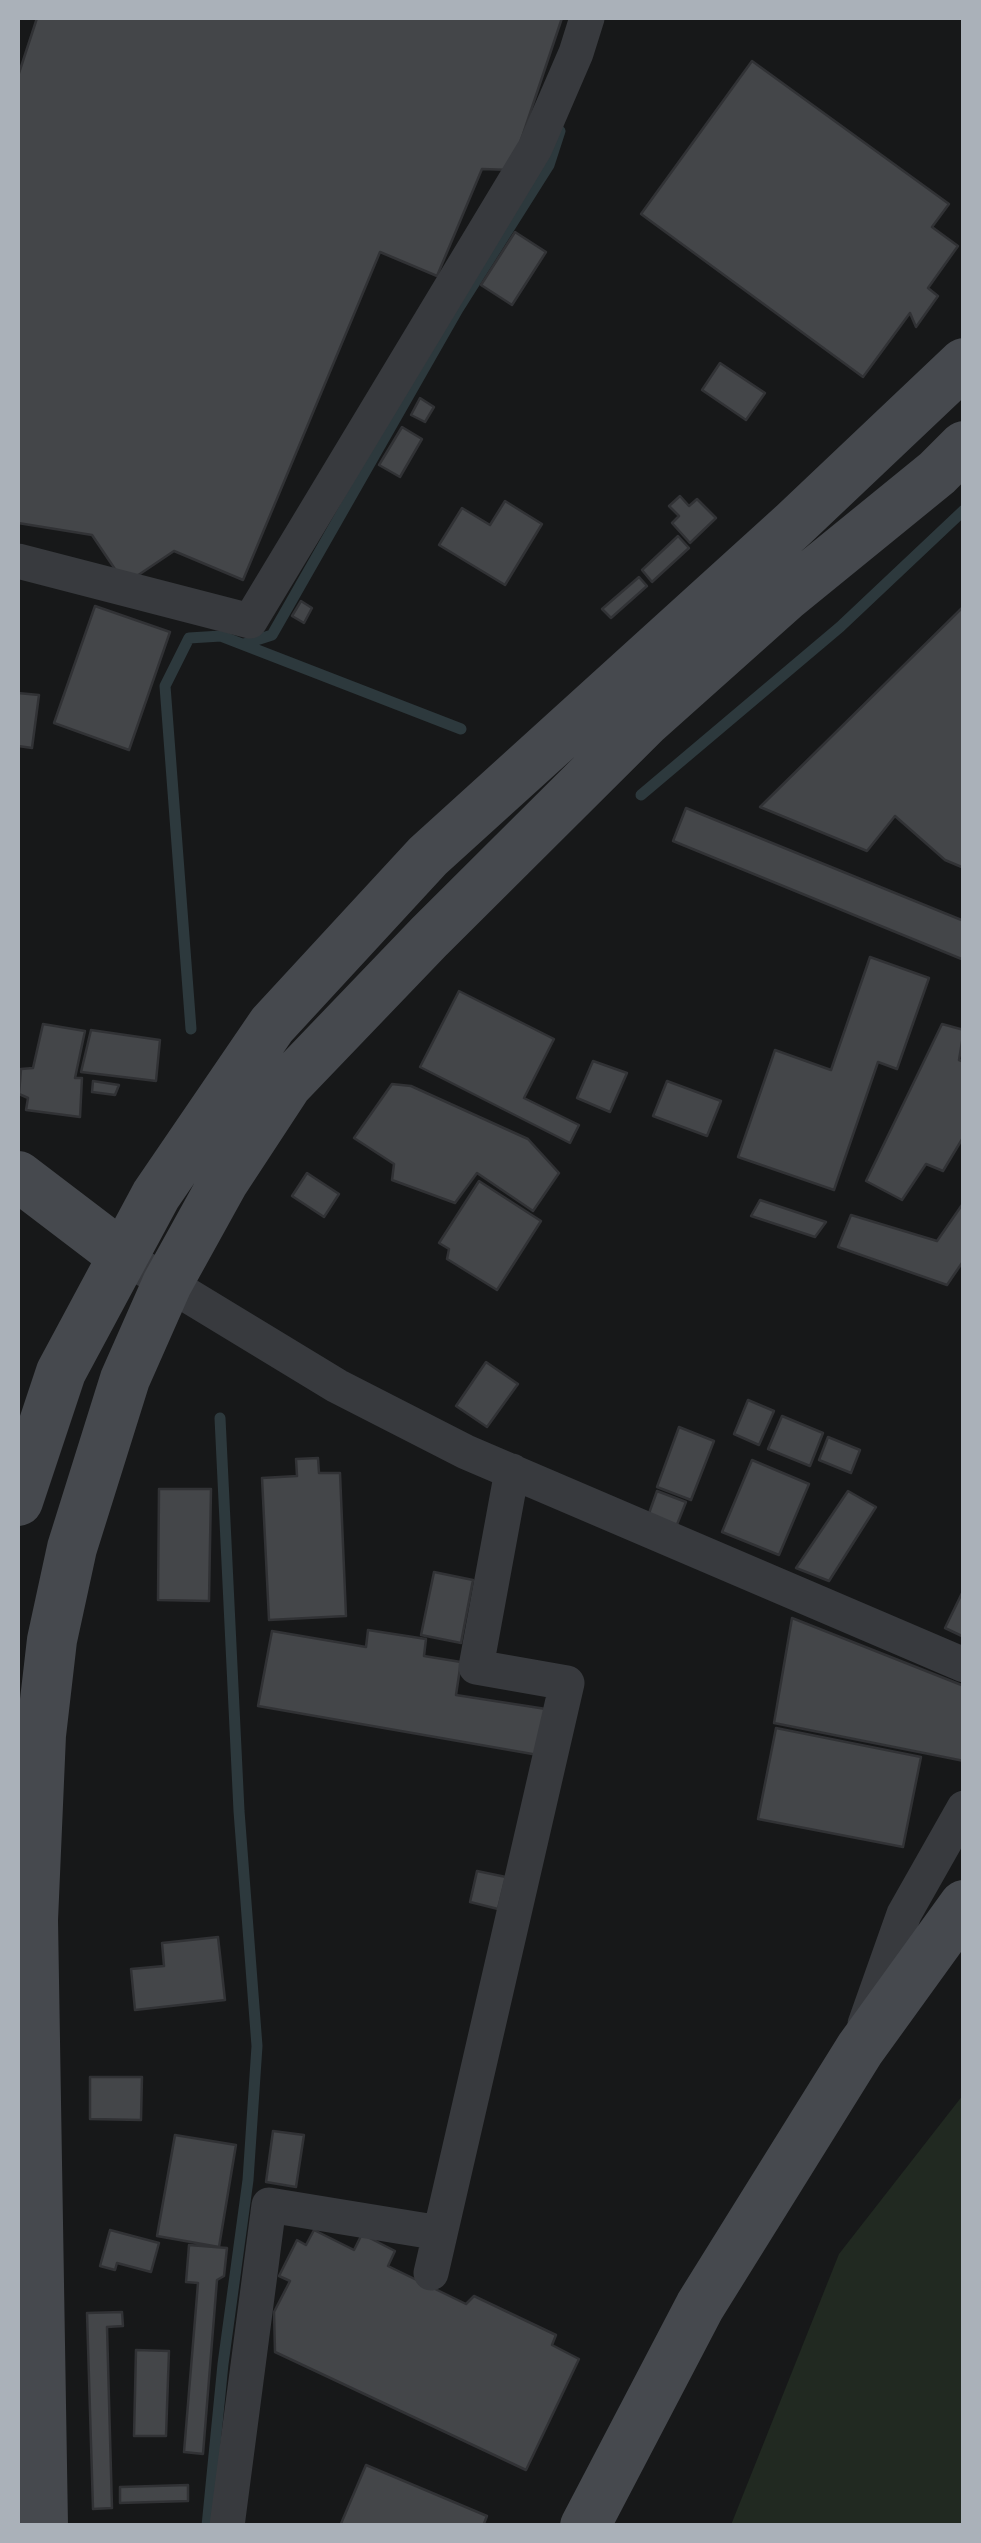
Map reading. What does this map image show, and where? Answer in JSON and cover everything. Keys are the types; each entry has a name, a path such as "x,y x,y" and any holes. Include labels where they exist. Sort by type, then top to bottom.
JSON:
{"street":[{"path":"18,561 250,621 535,148 587,18"},
{"path":"18,1501 61,1372 123,1256 156,1195 272,1026 428,856 794,524 964,363"},
{"path":"43,2526 33,1920 40,1735 52,1640 72,1548 125,1379 166,1284 224,1181 287,1085 646,721 964,446"},
{"path":"18,1176 123,1256 337,1386 466,1452 964,1665"},
{"path":"430,2273 567,1682 476,1667 512,1471"},
{"path":"860,2049 869,2007 904,1914 964,1808"},
{"path":"585,2526 700,2306 860,2049 964,1905"},
{"path":"227,2526 269,2205 440,2233"}],"shaded area":[{"path":"963,2095 963,2525 731,2525 839,2254"}],"building":[{"path":"37,18 562,18 511,170 482,169 437,276 380,252 243,580 174,551 125,584 92,535 18,523 18,76"},
{"path":"752,61 949,204 932,227 958,246 928,288 938,296 916,327 910,313 863,377 641,214"},
{"path":"515,232 546,252 512,305 481,285"},
{"path":"720,363 765,393 746,420 702,390"},
{"path":"420,398 434,407 425,422 411,415"},
{"path":"402,427 422,439 400,477 379,465"},
{"path":"680,496 689,506 697,499 716,518 690,543 672,523 679,516 669,506"},
{"path":"505,501 542,524 505,585 439,545 462,508 490,525"},
{"path":"678,536 689,548 652,582 642,570"},
{"path":"639,577 647,586 611,618 602,609"},
{"path":"301,601 312,608 304,623 292,616"},
{"path":"95,606 170,632 129,750 54,723"},
{"path":"964,606 964,868 945,860 895,816 867,851 760,807"},
{"path":"18,693 39,695 32,748 18,746"},
{"path":"686,808 964,921 964,960 673,841"},
{"path":"870,957 929,978 897,1069 878,1062 834,1190 738,1157 775,1050 831,1070"},
{"path":"459,991 554,1039 524,1098 579,1125 570,1143 420,1067"},
{"path":"43,1024 85,1031 75,1078 82,1078 80,1117 26,1110 28,1098 19,1094 21,1069 33,1068"},
{"path":"942,1024 964,1030 959,1060 964,1062 964,1136 943,1171 926,1164 902,1200 866,1181"},
{"path":"91,1030 160,1040 156,1081 81,1072"},
{"path":"593,1061 627,1073 610,1112 577,1098"},
{"path":"93,1081 119,1085 115,1095 92,1092"},
{"path":"667,1081 721,1101 707,1136 653,1116"},
{"path":"392,1084 411,1086 528,1139 559,1173 533,1211 477,1173 455,1203 392,1180 394,1164 354,1138"},
{"path":"307,1173 339,1194 324,1217 292,1196"},
{"path":"479,1181 541,1221 497,1290 447,1259 449,1249 439,1243"},
{"path":"760,1200 826,1222 815,1237 751,1216"},
{"path":"964,1202 964,1260 947,1285 838,1247 851,1215 937,1241"},
{"path":"486,1362 518,1384 487,1427 456,1406"},
{"path":"748,1400 774,1411 759,1445 734,1434"},
{"path":"782,1416 823,1433 810,1466 768,1449"},
{"path":"679,1427 714,1441 691,1500 657,1487"},
{"path":"828,1437 860,1450 851,1473 819,1460"},
{"path":"318,1458 319,1473 340,1473 346,1616 269,1620 262,1478 297,1476 296,1459"},
{"path":"752,1460 809,1484 779,1555 722,1532"},
{"path":"159,1489 211,1489 209,1601 158,1600"},
{"path":"657,1491 686,1502 676,1527 648,1516"},
{"path":"848,1491 876,1507 829,1581 796,1568"},
{"path":"434,1572 473,1580 461,1643 421,1635"},
{"path":"964,1589 964,1637 945,1628"},
{"path":"792,1618 964,1686 964,1761 774,1723"},
{"path":"368,1630 426,1639 424,1656 461,1662 456,1695 546,1709 538,1755 258,1706 272,1631 366,1647"},
{"path":"776,1728 921,1757 903,1847 758,1819"},
{"path":"477,1871 506,1877 498,1909 470,1902"},
{"path":"218,1937 225,2000 135,2010 131,1969 164,1966 162,1943"},
{"path":"90,2077 142,2077 141,2120 90,2119"},
{"path":"273,2131 304,2135 296,2187 266,2182"},
{"path":"175,2135 236,2145 219,2247 157,2236"},
{"path":"110,2230 159,2243 151,2272 117,2263 115,2270 100,2266"},
{"path":"314,2230 354,2250 362,2234 395,2251 388,2266 466,2304 474,2296 556,2335 552,2345 579,2359 526,2470 275,2352 274,2312 290,2281 279,2276 297,2240 306,2245"},
{"path":"189,2245 227,2248 224,2276 217,2280 203,2454 184,2452 198,2283 186,2282"},
{"path":"122,2312 123,2326 107,2327 112,2508 93,2509 87,2313"},
{"path":"136,2350 169,2351 166,2436 134,2436"},
{"path":"366,2465 487,2516 483,2526 340,2526"},
{"path":"188,2485 188,2501 120,2503 120,2487"}],"waterway":[{"path":"244,644 272,635 458,309 549,165 560,131"},
{"path":"641,795 840,627 964,510"},
{"path":"191,1029 165,686 189,638 221,636 461,729"},
{"path":"207,2526 223,2364 248,2180 257,2046 239,1811 220,1418"}]}
